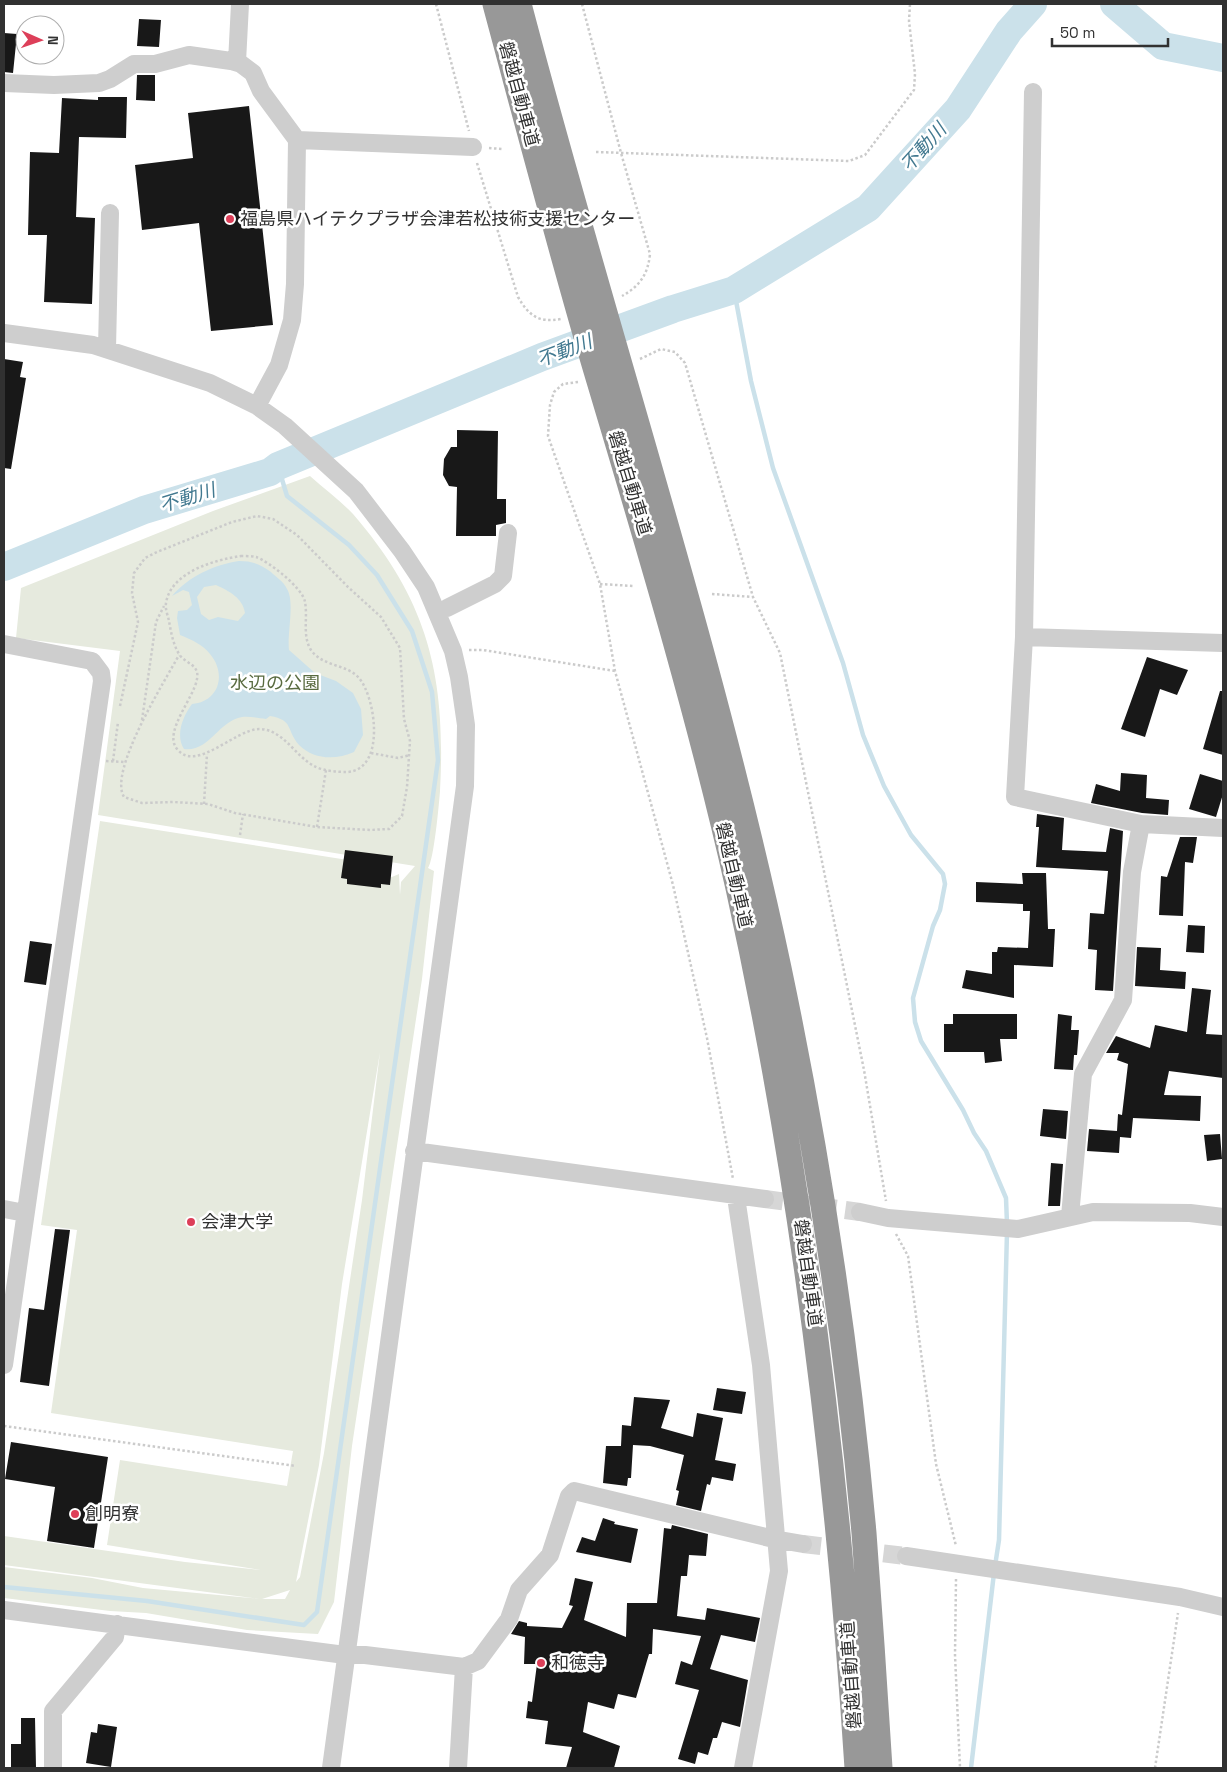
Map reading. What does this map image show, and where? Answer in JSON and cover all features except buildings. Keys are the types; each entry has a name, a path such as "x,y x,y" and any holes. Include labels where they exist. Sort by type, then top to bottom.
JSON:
{"highway":[{"name":"磐越自動車道","path":"495,4 591,310 627,360 759,879 799,1065 823,1208 864,1531 880,1768"},
{"name":"磐越自動車道","path":"519,4 591,310 589,375 650,551 703,748 736,882 776,1071 797,1195 828,1421 850,1651 857,1768"}],"street":[{"path":"237,62 240,4"},
{"path":"4,84 54,85 100,83 134,64 155,64 189,55 237,62 253,73 261,91 297,140 295,276 292,320 279,365 257,406"},
{"path":"1033,92 1024,637 1015,797 1141,824 1223,828"},
{"path":"297,140 472,146"},
{"path":"107,349 110,213"},
{"path":"4,333 94,345 210,383 257,406 295,433 327,466 356,491 402,550 426,586 453,651 460,677 466,725 465,786 331,1768"},
{"path":"447,608 495,584 503,576 508,533"},
{"path":"1024,637 1223,643"},
{"path":"4,644 92,661 102,673 4,1365"},
{"path":"1070,1216 1083,1074 1123,1000 1132,872 1141,824"},
{"path":"414,1152 765,1200"},
{"path":"736,1197 762,1365 778,1540 779,1571 743,1768"},
{"path":"4,1209 25,1213"},
{"path":"860,1212 888,1218 1018,1229 1042,1222 1093,1212 1190,1213 1223,1217"},
{"path":"4,1610 345,1655 365,1655 464,1667 478,1661 509,1619 519,1590 550,1555 569,1496 574,1491 778,1540 804,1544"},
{"path":"906,1556 1180,1597 1223,1607"},
{"path":"53,1768 53,1711 115,1637 117,1624"},
{"path":"458,1768 464,1667"}],"path":[{"path":"436,4 472,146 510,275 518,298 527,313 538,320 552,320 591,310 632,290 643,280 648,268 650,254 582,4"},
{"path":"596,152 849,161 865,156 914,90 915,74 909,21 910,4"},
{"path":"627,360 661,349 675,352 685,363 752,597 780,653 864,1070 888,1218 908,1256 936,1464 960,1565 956,1654 960,1768"},
{"path":"589,375 563,384 554,392 550,405 548,436 600,584 615,671 675,895 707,1038 736,1197"},
{"path":"120,706 138,622 132,582 140,564 145,558 232,522 250,517 264,517 281,522 297,535 381,617 390,628 400,648 404,719 410,741 402,816 388,829 370,830 317,827 243,814 204,804 142,803 124,797 120,787 124,762 142,722 179,655"},
{"path":"142,722 156,622 165,605 170,589 183,577 223,558 241,556 256,557 267,563 303,594 307,640 310,648 325,662 353,673 364,687 374,722 375,735 371,753 355,770 348,772 326,770 313,766 302,758 285,740 260,729 232,737 207,754 197,757 186,756 177,749 174,741 174,731 198,678 196,669 179,655 172,639 165,605"},
{"path":"600,584 633,586"},
{"path":"712,594 752,597"},
{"path":"453,651 483,650 615,671"},
{"path":"113,761 118,722"},
{"path":"371,753 398,758 410,755"},
{"path":"204,804 207,754"},
{"path":"317,827 326,770"},
{"path":"240,835 243,814"},
{"path":"4,1426 296,1466"},
{"path":"1156,1768 1180,1597"}],"green space":[{"name":"会津大学","path":"310,476 343,504 379,546 416,610 435,676 440,712 440,791 434,844 428,868 434,871 422,979 352,1446 334,1602 318,1634 247,1630 146,1613 110,1611 4,1598 4,1567 92,1578 143,1588 260,1599 4,1565 4,1536 185,1562 261,1570 107,1545 120,1460 287,1486 293,1451 51,1413 77,1230 41,1225 100,821 386,866 384,885 387,879 399,874 400,895 401,882 415,866 98,815 120,651 16,638 21,588 213,511","holes":["380,1052 362,1200 324,1453 300,1577 296,1582 319,1465 342,1284","290,1590 285,1599 262,1599"]}],"water":[{"path":"239,561 252,562 271,572 286,586 291,610 289,650 315,673 336,681 353,693 361,709 363,735 354,752 333,757 311,754 299,745 289,726 283,720 270,716 266,719 242,717 234,720 226,724 201,746 193,749 184,749 181,744 180,732 186,714 192,704 209,698 214,693 218,686 219,678 215,662 210,654 204,648 180,635 177,618 178,611 187,610 192,605 189,592 183,590 172,596 202,572","holes":["216,585 235,596 241,603 245,613 238,621 218,617 209,620 201,614 197,597 204,587"]}],"waterway":[{"name":"不動川","path":"4,567 144,510 270,472 278,466 542,357 673,309 734,290 868,208 958,109 1009,31 1033,4"},
{"path":"1114,4 1163,46 1223,58"},
{"path":"734,290 751,381 773,468 843,663 863,735 884,786 911,835 943,874 945,884 940,910 933,926 913,998 915,1022 921,1041 986,1151 1006,1198 1007,1224"},
{"path":"4,1587 147,1601 304,1625 317,1612 438,760 432,692 412,631 377,575 349,545 287,496 278,466"},
{"path":"995,1566 999,1540 1007,1232"},
{"path":"971,1768 994,1573"}],"tunnel":[{"path":"765,1199 860,1212"},
{"path":"803,1544 906,1556"}],"place":[{"name":"福島県ハイテクプラザ会津若松技術支援センター","path":"230,219"},
{"name":"会津大学","path":"191,1222"},
{"name":"創明寮","path":"75,1514"},
{"name":"和徳寺","path":"541,1663"}],"park label":[{"name":"水辺の公園","path":"275,683"}]}
